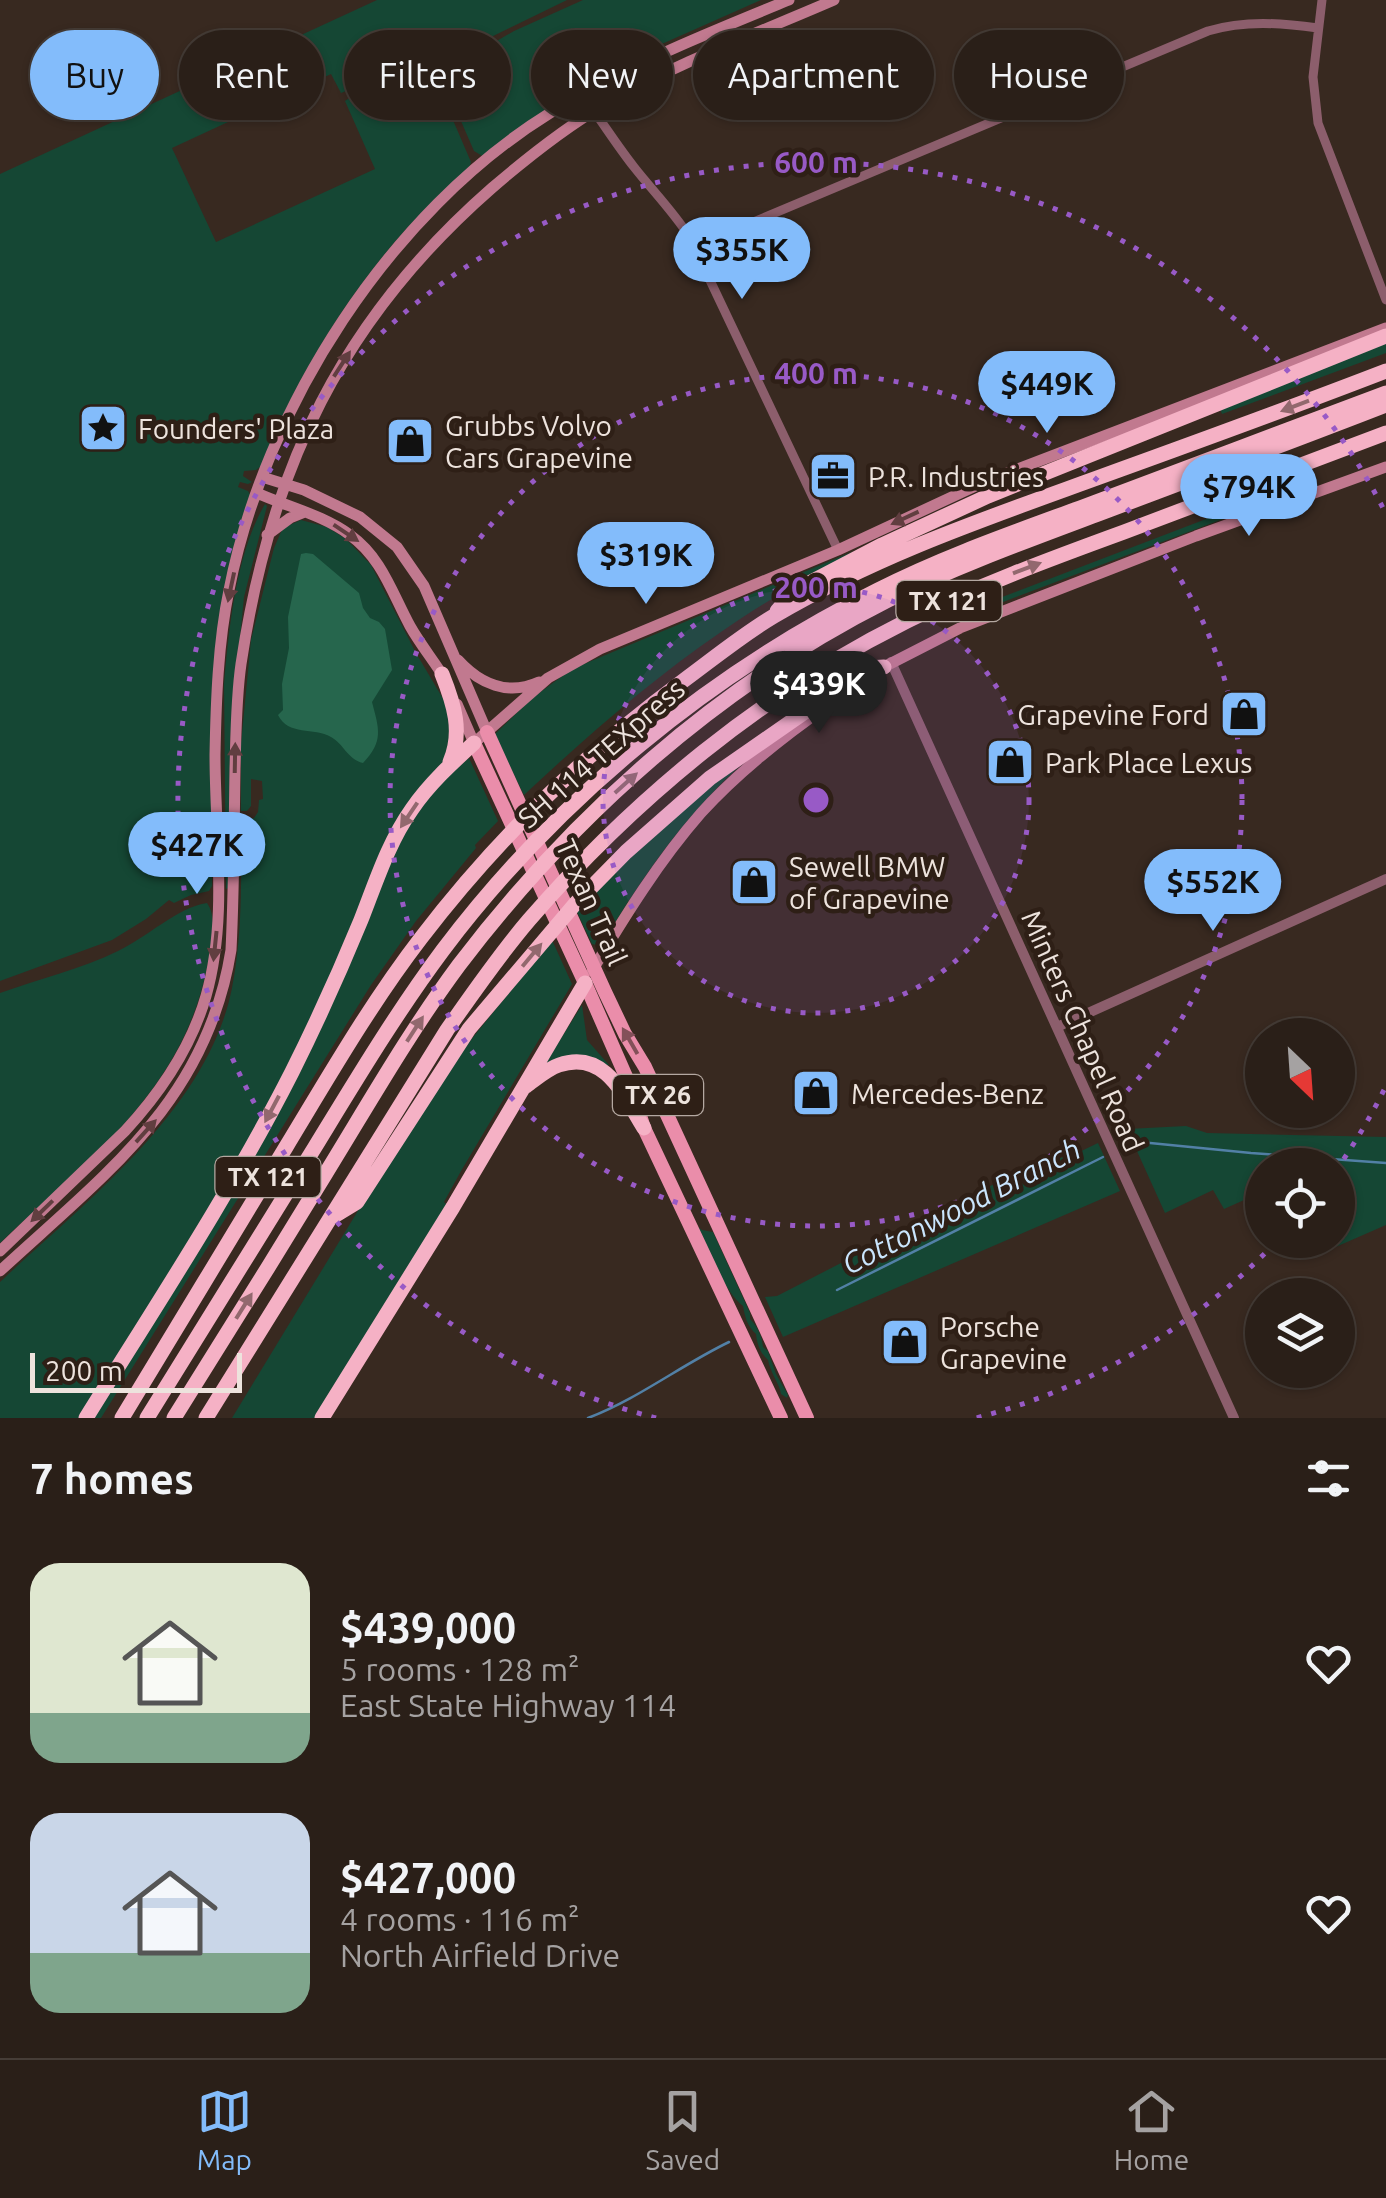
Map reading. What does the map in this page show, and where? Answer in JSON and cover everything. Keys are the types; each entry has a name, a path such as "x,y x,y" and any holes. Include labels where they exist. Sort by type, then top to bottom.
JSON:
{"highway":[{"path":"771,618 794,591 940,518 1386,336"},
{"name":"TX 121","path":"122,1418 361,1025 420,940 495,849 577,766 642,712 771,618 914,545 1386,371"},
{"name":"SH 114 TEXpress","path":"148,1418 384,1034 444,948 546,832 634,750 745,668 878,590 973,548 1386,393"},
{"name":"SH 114 TEXpress","path":"174,1418 400,1052 459,966 559,846 633,775 728,699 800,651 843,624 932,579 1386,406"},
{"name":"TX 121","path":"206,1418 447,1030 527,923 645,801 726,734 783,694 858,647 978,587 1386,432"},
{"path":"330,1218 357,1202 469,1029 606,871 678,805 740,756 868,668 888,664"},
{"path":"442,674 454,705 457,733 449,766"},
{"path":"86,1418 236,1175 312,1030 400,828 422,795 481,738"},
{"path":"322,1418 585,983"},
{"path":"522,1088 553,1067 587,1063 614,1079 644,1128"}],"main road":[{"path":"673,50 786,0"},
{"path":"673,70 834,0"},
{"path":"0,1251 144,1110 180,1057 206,998 216,939 219,668 229,588 262,477 295,403 330,338 382,266 479,167 540,120"},
{"path":"0,1271 106,1172 157,1118 187,1076 211,1028 231,950 240,666 267,535 284,483 318,406 334,375 380,308 443,232 521,162 582,120"},
{"path":"479,167 496,184"},
{"path":"453,656 496,687 530,686 580,658 838,550 984,482 1386,328"},
{"path":"585,983 667,855 719,794 777,742 888,664 960,628 1386,467"},
{"name":"Texan Trail","path":"262,477 360,516 396,547 435,608 481,738"},
{"name":"Texan Trail","path":"257,494 349,534 366,548 388,580 409,624 481,738 625,1034 645,1067 807,1418"},
{"path":"267,535 305,512"},
{"path":"388,580 410,565"},
{"path":"481,738 548,678"},
{"name":"Texan Trail","path":"513,806 562,932 631,1088 644,1128 781,1418"},
{"path":"688,1220 704,1228 716,1224"},
{"path":"772,1399 782,1403 799,1401"}],"street":[{"path":"1322,0 1313,76 1318,123 1386,300"},
{"path":"694,247 1208,30 1244,23 1318,28"},
{"path":"600,120 645,182 675,214 694,247 838,550"},
{"name":"Minters Chapel Road","path":"888,664 1234,1418"},
{"path":"1057,1027 1386,879"}],"green space":[{"path":"377,0 567,0 506,30 344,30 341,93 331,74 324,77 324,30 312,30"},
{"path":"583,0 761,0 673,39 673,30 531,30 531,120 484,157 474,151 461,120 511,120 514,31"},
{"path":"179,91 179,120 232,120 172,148 216,242 375,169 353,120 453,120 471,162 407,228 363,282 306,371 261,466 244,471 243,476 252,482 240,482 238,487 251,496 211,708 212,886 209,891 174,903 169,900 112,940 0,981 0,174 117,120 159,120 159,101"},
{"path":"1386,340 1386,353 1222,414 1220,409"},
{"path":"1287,488 1289,494 1003,602 997,599"},
{"path":"265,504 244,597 230,742 226,889 226,663 241,568"},
{"path":"301,520 327,527 346,539 371,565 445,702 450,715 449,755 424,788 251,1139 80,1418 0,1418 0,1282 139,1150 198,1074 219,1032 232,988 238,946 241,821 254,818 259,800 263,799 262,781 251,779 251,806 241,811 241,744 251,640 274,548 285,527"},
{"path":"854,551 695,650 524,795 494,735 531,699 572,669"},
{"path":"301,554 313,554 359,593 370,618 385,629 392,670 372,702 377,741 363,763 331,737 295,729 278,715 283,710 288,617"},
{"path":"469,758 498,821 416,921 371,985 101,1418 91,1418 236,1189 239,1190 247,1175 242,1172 408,824 441,782"},
{"path":"744,762 665,849 601,946 592,944 577,912 609,876 713,781"},
{"path":"207,903 213,924 208,963 196,1008 178,1049 128,1120 0,1243 0,993 104,957 185,910"},
{"path":"552,940 572,984 461,1171 444,1202 449,1207 318,1418 232,1418 448,1068"},
{"path":"582,1005 587,1040 609,1065 543,1067"},
{"path":"1186,1126 1207,1133 1386,1137 1386,1225 1355,1239 1355,1148 1245,1148 1245,1200 1224,1209 1213,1190 1165,1213 1127,1129"},
{"path":"1098,1143 1120,1191 783,1337 765,1297 777,1296 1029,1166 1075,1154"},
{"path":"698,1227 713,1232 787,1398 781,1394 743,1306 723,1281"}],"waterway":[{"name":"Cottonwood Branch","path":"1126,1147 1140,1142 1386,1163"},
{"name":"Cottonwood Branch","path":"837,1290 1103,1157"},
{"name":"Cottonwood Branch","path":"588,1418 729,1342"}],"place":[{"name":"Founders' Plaza","path":"103,428"},
{"name":"Grubbs Volvo Cars Grapevine","path":"410,441"},
{"name":"P.R. Industries","path":"833,476"},
{"name":"Grapevine Ford","path":"1244,714"},
{"name":"Park Place Lexus","path":"1010,762"},
{"name":"Sewell BMW of Grapevine","path":"754,882"},
{"name":"Mercedes-Benz","path":"816,1093"},
{"name":"Porsche Grapevine","path":"905,1342"}]}
